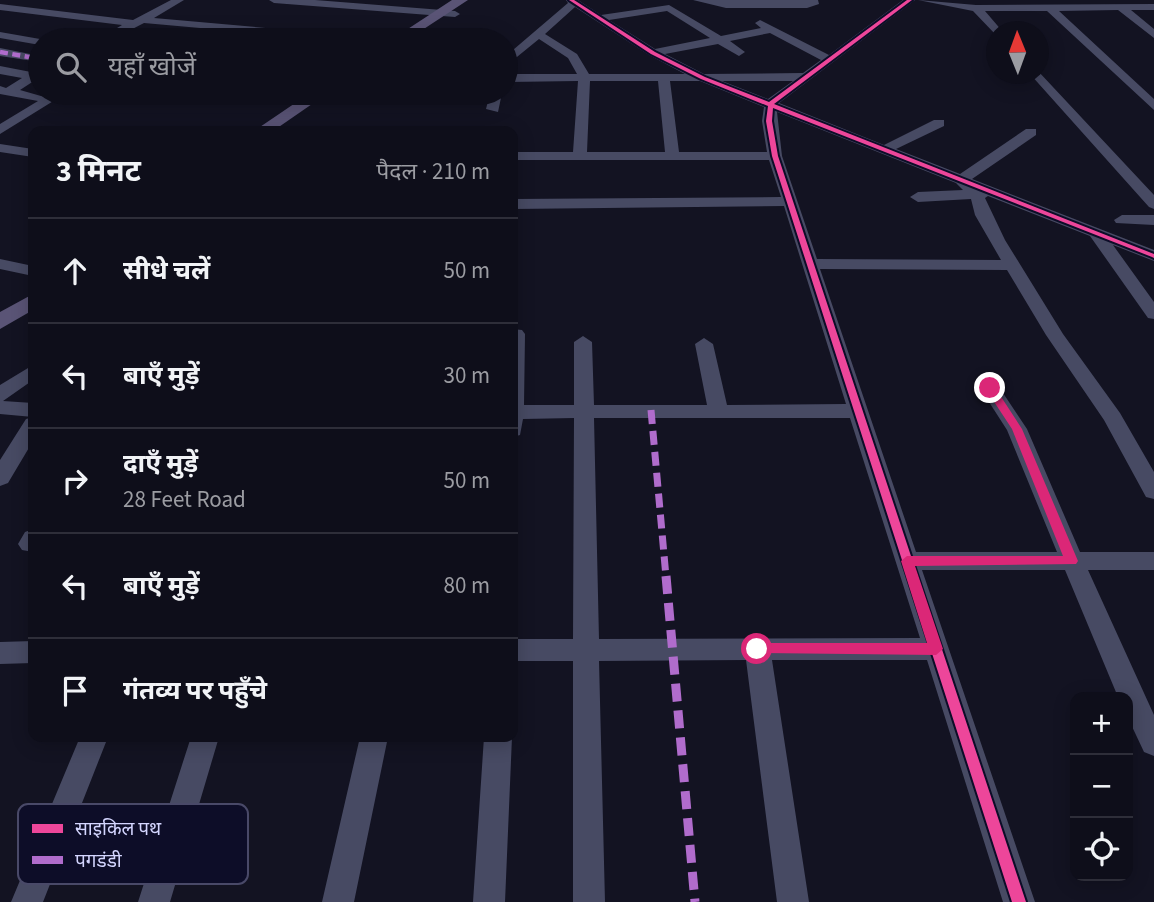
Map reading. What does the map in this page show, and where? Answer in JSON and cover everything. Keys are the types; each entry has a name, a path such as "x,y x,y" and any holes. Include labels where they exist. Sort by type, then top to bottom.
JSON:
{"main road":[{"path":"430,28 461,0"},
{"path":"420,28 475,0"},
{"path":"270,126 302,105"},
{"path":"292,126 322,105"},
{"path":"0,308 28,289"},
{"path":"0,322 28,303"}],"street":[{"path":"129,28 179,0"},
{"path":"274,0 448,13"},
{"path":"698,0 726,5 748,2 812,5 813,0"},
{"path":"910,0 771,103 769,121 775,156 1019,902"},
{"path":"923,0 976,8 1054,5 1154,7"},
{"path":"518,52 573,1 653,52 703,78 886,149 961,180 985,194 1154,256"},
{"path":"306,11 319,2"},
{"path":"748,2 756,20 769,30 828,59"},
{"path":"724,18 726,5"},
{"path":"1054,5 1149,96 1154,106"},
{"path":"0,7 208,28"},
{"path":"1120,7 1154,35"},
{"path":"600,19 669,8 739,52"},
{"path":"976,8 988,21"},
{"path":"653,52 769,30"},
{"path":"538,34 573,56 584,76 580,154"},
{"path":"0,35 28,40"},
{"path":"0,52 28,57"},
{"path":"0,70 28,73"},
{"path":"518,78 807,77"},
{"path":"664,79 672,156"},
{"path":"7,95 28,80"},
{"path":"1045,84 1154,204"},
{"path":"7,95 28,98"},
{"path":"0,130 41,105"},
{"path":"493,109 494,105"},
{"path":"886,149 939,123"},
{"path":"961,180 1031,132"},
{"path":"0,148 28,152"},
{"path":"518,156 775,156"},
{"path":"918,197 985,194"},
{"path":"985,194 983,215 1055,335 1113,418 1154,491"},
{"path":"518,204 790,201"},
{"path":"1122,220 1154,220"},
{"path":"1096,233 1154,314"},
{"path":"0,264 28,270"},
{"path":"810,264 1013,265"},
{"path":"583,342 589,902"},
{"path":"704,344 718,411"},
{"path":"0,395 28,375"},
{"path":"990,388 1017,429 1072,561 1154,743"},
{"path":"0,407 28,410"},
{"path":"518,412 858,411"},
{"path":"0,478 28,432"},
{"path":"907,561 1154,561"},
{"path":"757,649 793,902"},
{"path":"518,650 936,649"},
{"path":"0,653 28,653"},
{"path":"67,804 92,742"},
{"path":"184,804 203,742"},
{"path":"338,902 373,742"},
{"path":"489,902 498,742"},
{"path":"27,902 34,884"},
{"path":"154,902 160,884"}],"marked path":[{"path":"0,52 28,57"},
{"path":"651,410 695,902"}],"cycle path":[{"path":"571,0 653,53 703,78 1154,256"},
{"path":"910,0 771,103 769,121 775,156 1019,902"}],"route":[{"path":"757,649 936,649 907,561 1072,561 1017,429 990,388"}]}
